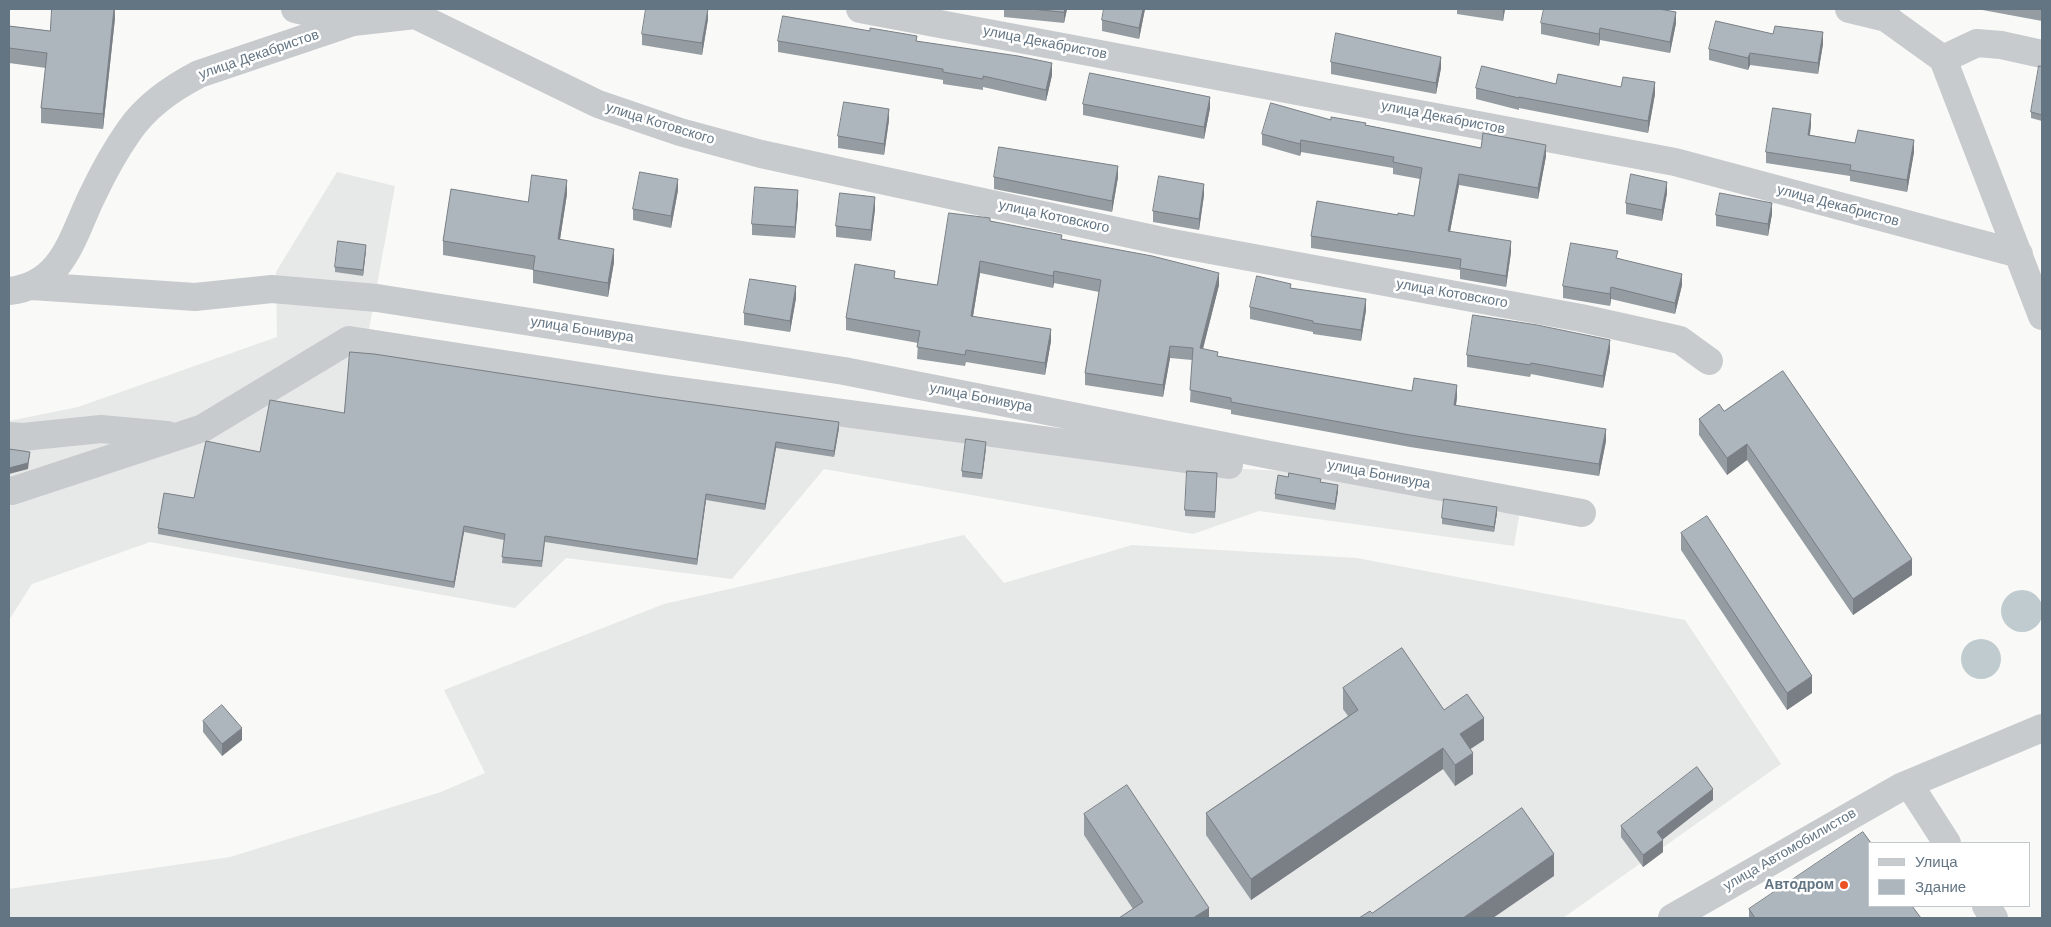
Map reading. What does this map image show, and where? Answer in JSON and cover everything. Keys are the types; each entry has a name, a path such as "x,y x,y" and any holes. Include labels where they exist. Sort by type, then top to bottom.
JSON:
{"street":[{"path":"295,9 353,22 418,12"},
{"name":"улица Декабристов","path":"860,9 1675,162 2019,254"},
{"path":"1849,9 1886,13 1943,59 2042,316"},
{"name":"улица Котовского","path":"418,12 598,104 680,132 761,154 1167,242 1581,318 1680,340 1709,361"},
{"name":"улица Декабристов","path":"20,289 42,280 56,269 66,253 111,159 136,122 158,101 199,74 353,22"},
{"path":"1943,59 1977,43 2001,45 2042,54"},
{"name":"улица Декабристов","path":"20,289 195,297 272,289 377,298"},
{"name":"улица Бонивура","path":"377,298 844,371 1582,514"},
{"path":"9,490 12,491 203,428 349,340 658,388 1229,465 1270,455"},
{"path":"9,436 23,437 101,429 206,439"},
{"name":"улица Автомобилистов","path":"1679,916 1799,844 1909,784 2042,728"},
{"path":"1909,784 1946,842"},
{"path":"1987,907 1994,918"}],"shaded area":[{"path":"337,172 395,186 369,329 1205,467 1303,472 1520,511 1514,546 1259,511 1193,534 824,469 732,579 566,558 515,608 150,542 32,584 9,620 9,421 78,407 277,337 276,272"},
{"path":"964,535 1004,583 1132,545 1357,558 1685,620 1781,764 1563,918 9,918 9,889 230,857 441,792 485,773 444,690 664,604"},
{"path":"2022,590 2037,596 2043,611 2037,626 2022,632 2007,626 2001,611 2007,596"},
{"path":"1985,639 1992,642 1998,648 2001,659 2000,667 1992,676 1985,679 1977,679 1970,676 1962,667 1961,655 1964,648 1973,640"}],"building":[{"path":"52,9 114,9 103,114 41,108 47,53 9,48 9,26 50,31"},
{"path":"646,9 708,9 702,43 642,34"},
{"path":"1032,9 1065,9 1064,12"},
{"path":"1104,9 1143,9 1139,28 1102,20"},
{"path":"1544,9 1659,9 1676,12 1670,42 1600,28 1599,34 1541,23"},
{"path":"783,16 870,31 870,28 917,36 916,41 1052,63 1046,90 983,76 983,79 943,72 943,69 778,41"},
{"path":"1716,21 1773,34 1775,26 1823,32 1818,63 1750,53 1748,58 1709,49"},
{"path":"1336,33 1441,57 1436,83 1331,62"},
{"path":"1482,66 1556,84 1558,74 1621,87 1623,77 1655,82 1648,121 1519,98 1476,88"},
{"path":"2039,66 2042,66 2042,115 2031,112"},
{"path":"1090,73 1210,97 1204,127 1083,104"},
{"path":"844,102 889,109 884,144 838,136"},
{"path":"1271,103 1331,120 1331,117 1366,123 1365,125 1481,148 1483,133 1546,145 1538,188 1459,174 1448,231 1511,241 1506,276 1460,268 1461,259 1311,236 1317,201 1414,216 1422,168 1393,162 1394,157 1301,140 1300,144 1262,134"},
{"path":"1773,108 1811,114 1808,135 1855,143 1858,130 1914,140 1907,180 1850,170 1851,165 1766,152"},
{"path":"999,147 1118,166 1112,201 994,177"},
{"path":"640,172 678,179 671,216 633,209"},
{"path":"1631,174 1667,182 1662,210 1626,203"},
{"path":"532,175 567,180 558,239 614,249 608,283 533,270 535,256 443,241 451,189 528,202"},
{"path":"1159,176 1204,184 1199,219 1153,211"},
{"path":"755,187 798,190 795,227 752,224"},
{"path":"840,193 875,197 871,230 836,226"},
{"path":"1720,193 1772,203 1768,224 1716,215"},
{"path":"949,213 990,218 990,221 1062,235 1061,239 1152,256 1219,273 1200,348 1218,352 1217,356 1412,391 1414,378 1457,385 1454,405 1606,429 1599,464 1410,435 1231,402 1231,398 1190,390 1193,348 1170,346 1163,385 1085,373 1101,280 1054,271 1053,276 980,261 971,316 1051,329 1045,363 966,350 965,355 917,347 920,331 846,318 855,264 895,271 894,278 937,285"},
{"path":"338,241 366,245 363,270 335,267"},
{"path":"1571,243 1618,251 1616,258 1682,274 1675,303 1611,287 1610,294 1563,286"},
{"path":"1257,276 1291,284 1290,288 1366,299 1361,330 1313,323 1313,321 1250,307"},
{"path":"750,279 796,286 790,321 744,313"},
{"path":"1473,315 1537,325 1610,340 1603,376 1531,363 1530,365 1467,355"},
{"path":"350,352 839,422 834,451 776,442 765,504 706,494 697,559 545,536 542,561 502,557 505,534 464,526 454,582 158,528 164,493 194,498 206,441 260,452 270,400 344,413"},
{"path":"1783,371 1912,559 1853,599 1747,444 1727,458 1699,419 1719,404 1724,411"},
{"path":"966,439 986,442 982,474 962,471"},
{"path":"9,449 30,452 28,463 9,468"},
{"path":"1187,471 1217,473 1215,512 1185,510"},
{"path":"1289,473 1321,479 1320,482 1338,485 1335,504 1275,494 1278,475 1288,477"},
{"path":"1444,499 1497,507 1494,527 1442,518"},
{"path":"1707,516 1812,676 1787,693 1681,533"},
{"path":"1402,648 1444,710 1467,694 1484,718 1460,734 1473,753 1455,765 1443,748 1251,879 1206,813 1358,710 1343,688"},
{"path":"222,705 242,728 222,744 203,721"},
{"path":"1697,767 1713,789 1657,832 1663,840 1643,855 1621,826"},
{"path":"1127,785 1209,908 1193,918 1119,918 1143,902 1084,814"},
{"path":"1522,808 1554,854 1463,918 1359,918 1370,911 1372,913"},
{"path":"1863,832 1870,842 1868,842 1868,907 1913,907 1921,918 1755,918 1749,909"}],"place":[{"name":"Автодром","path":"1844,885"}]}
